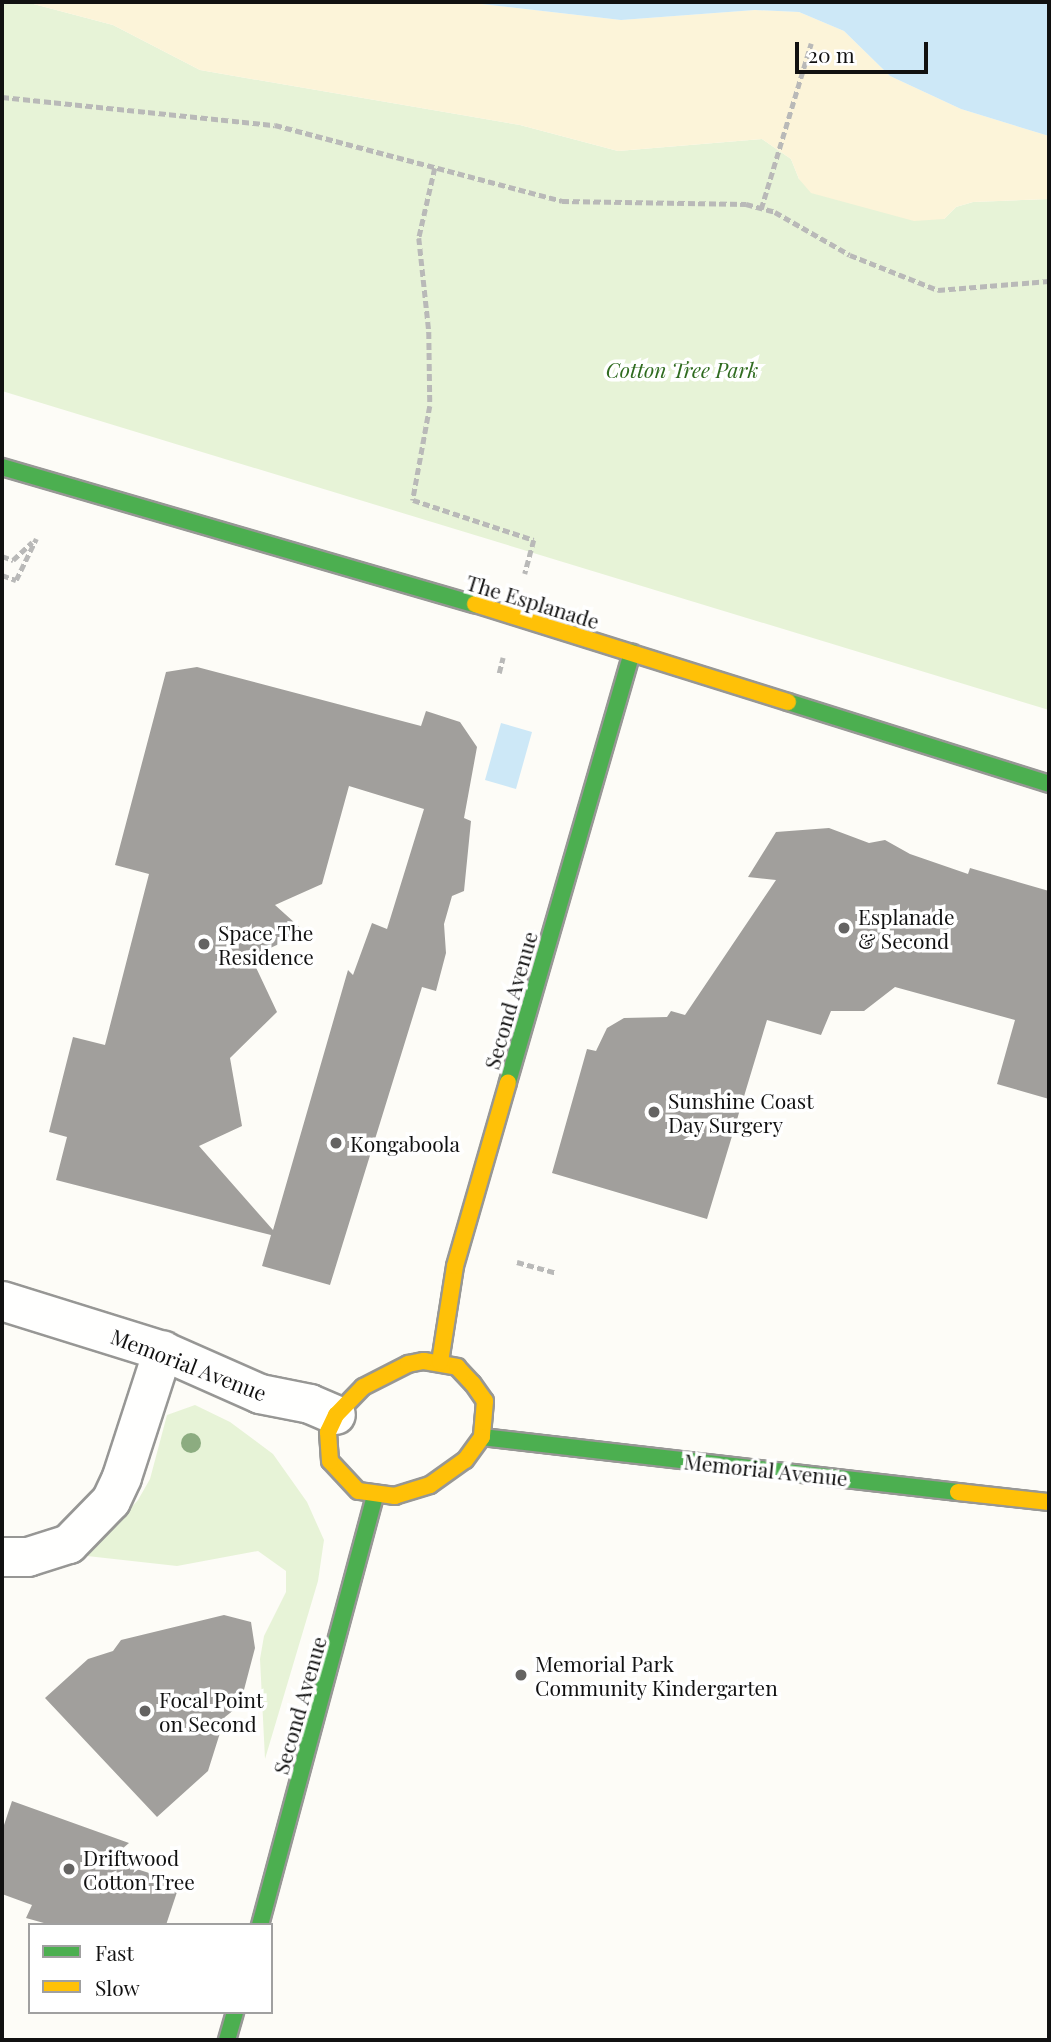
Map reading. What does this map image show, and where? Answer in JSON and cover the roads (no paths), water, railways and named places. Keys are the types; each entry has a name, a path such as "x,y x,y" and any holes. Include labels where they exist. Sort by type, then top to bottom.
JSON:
{"street":[{"name":"The Esplanade","path":"2,467 515,616 1049,785"},
{"name":"Second Avenue","path":"440,1362 455,1266 632,653"},
{"name":"Memorial Avenue","path":"2,1301 163,1350 260,1394 310,1404 336,1415"},
{"path":"2,1557 28,1557 69,1544 111,1501 122,1477 163,1350"},
{"path":"440,1362 457,1367 485,1401 487,1419 482,1437 465,1460 430,1485 395,1496 375,1496 358,1491 330,1461 328,1432 336,1415 363,1387 388,1373 408,1364 440,1362"},
{"name":"Memorial Avenue","path":"482,1437 1049,1502"},
{"name":"Second Avenue","path":"261,1923 375,1496"},
{"path":"227,2040 234,2014"}],"water":[{"path":"464,2 1049,2 1049,136 961,109 890,76 844,31 799,12 755,10 621,20"},
{"path":"501,723 532,732 516,789 485,780"}],"place":[{"name":"Esplanade & Second","path":"844,928"},
{"name":"Space The Residence","path":"204,944"},
{"name":"Sunshine Coast Day Surgery","path":"654,1112"},
{"name":"Kongaboola","path":"336,1143"},
{"name":"Memorial Park Community Kindergarten","path":"521,1675"},
{"name":"Focal Point on Second","path":"145,1711"},
{"name":"Driftwood Cotton Tree","path":"69,1869"}],"park label":[{"name":"Cotton Tree Park","path":"682,369"}]}
